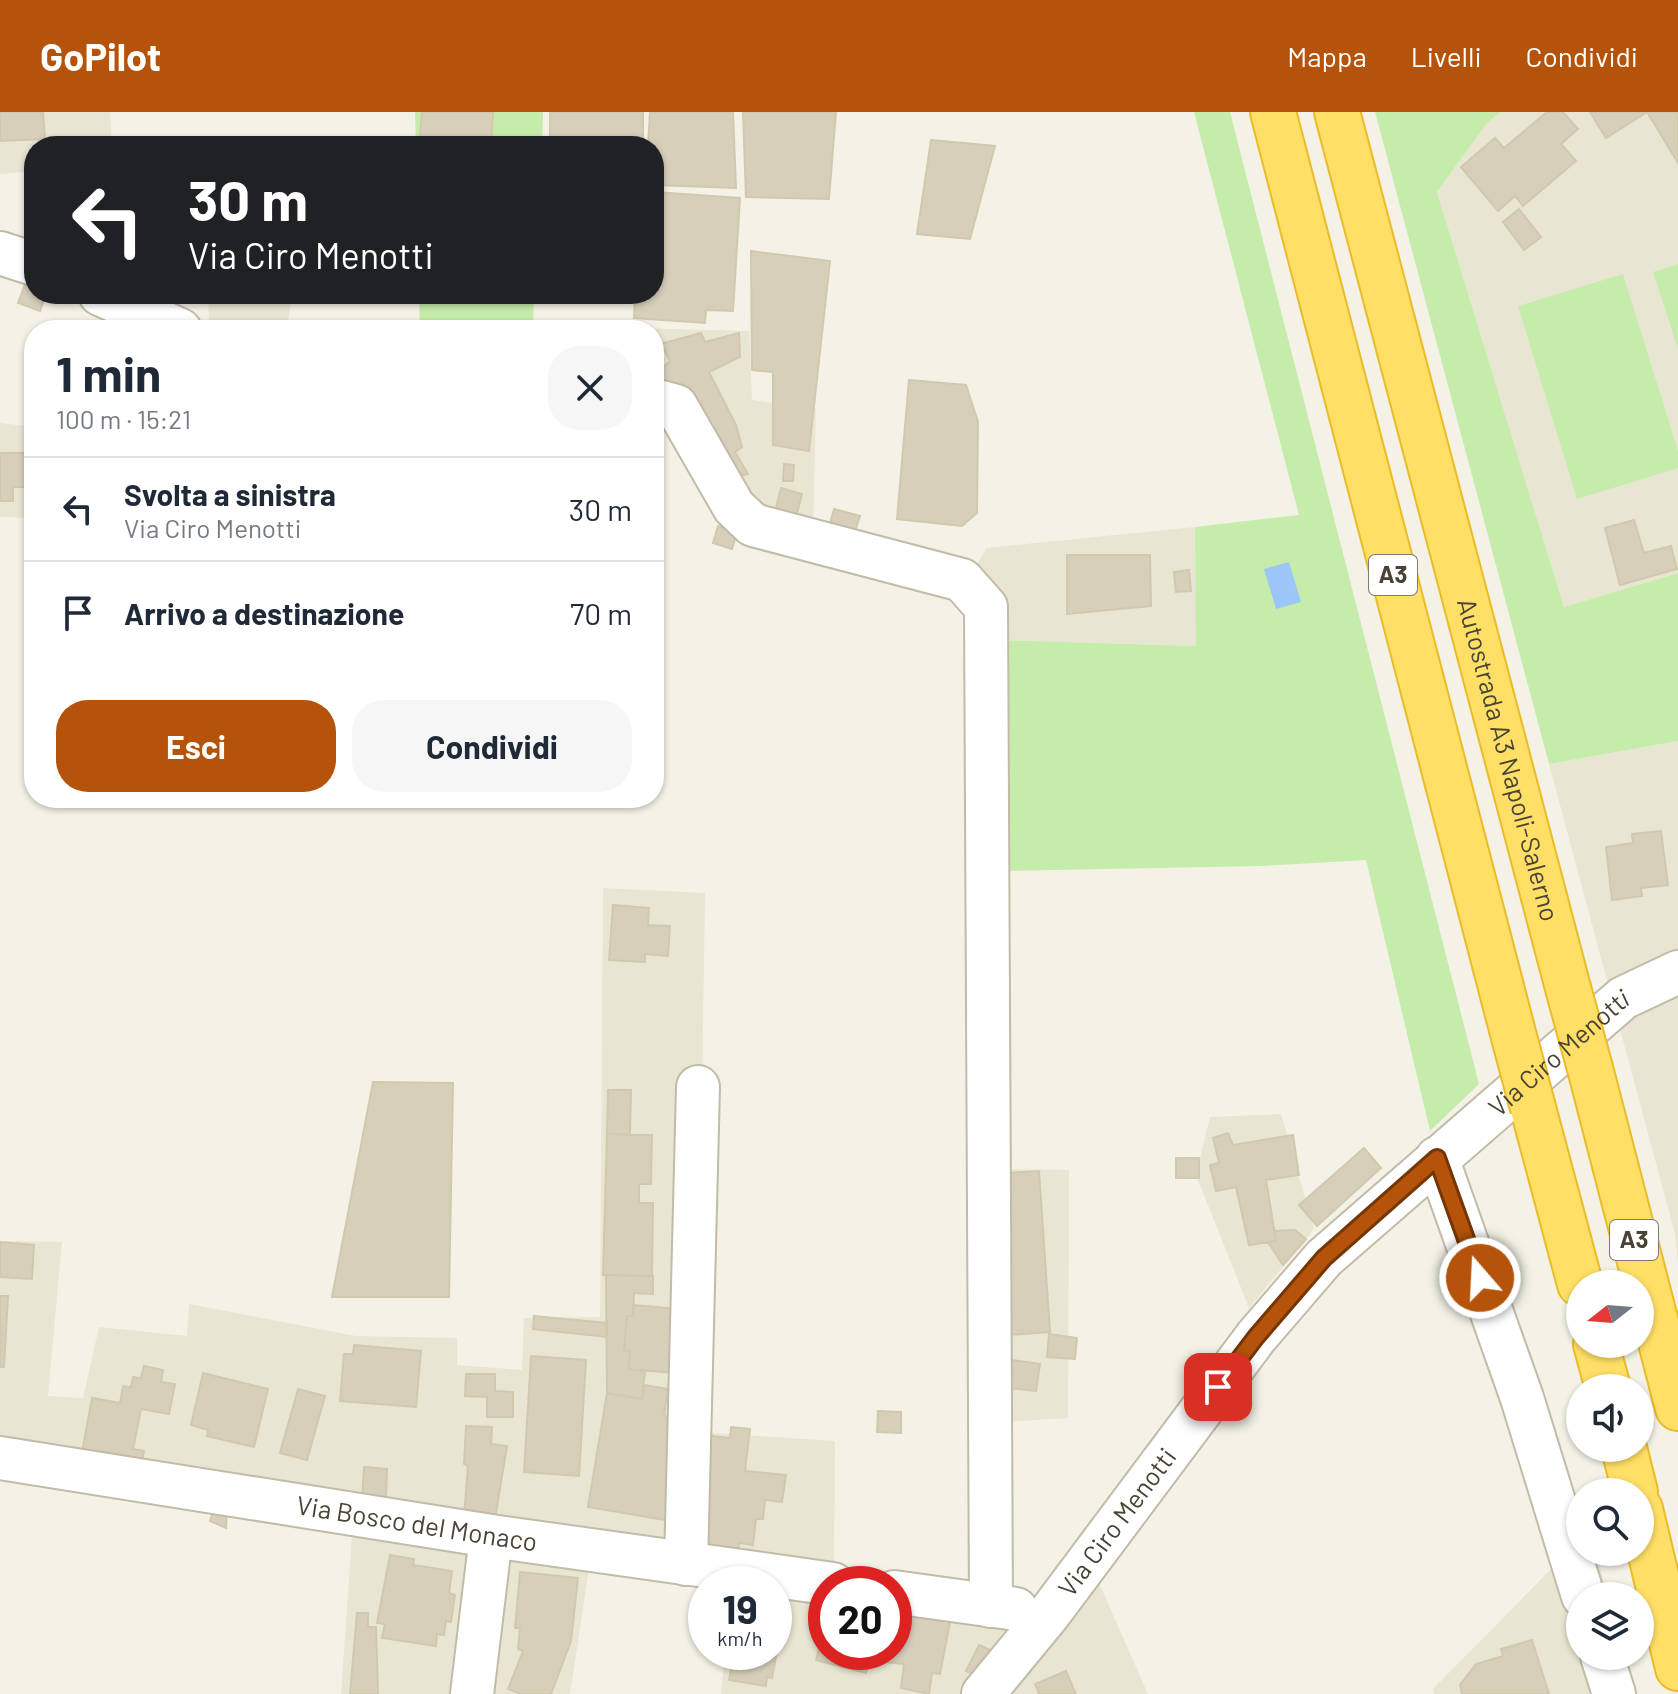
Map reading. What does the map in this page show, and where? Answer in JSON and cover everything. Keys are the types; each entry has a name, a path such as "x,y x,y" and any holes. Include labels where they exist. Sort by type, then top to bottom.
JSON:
{"highway":[{"name":"A3","path":"1273,112 1576,1270"},
{"name":"Autostrada A3 Napoli-Salerno","path":"1337,112 1678,1408"},
{"path":"1654,1566 1678,1668"}],"street":[{"path":"0,253 24,261"},
{"path":"122,304 158,320"},
{"path":"664,403 676,406 734,507 753,525 962,580 986,607 991,1606"},
{"name":"Via Ciro Menotti","path":"983,1694 1049,1614 1256,1337 1324,1258 1623,998 1678,972"},
{"path":"686,1564 698,1087"},
{"path":"1437,1158 1522,1398 1579,1582"},
{"name":"Via Bosco del Monaco","path":"0,1458 491,1536 808,1581"},
{"path":"472,1694 491,1536"},
{"path":"912,1595 1049,1614"},
{"path":"1606,1670 1614,1694"}],"shaded area":[{"path":"0,112 110,112 111,136 24,136 24,172 0,174"},
{"path":"1501,112 1678,112 1678,573 1564,607 1437,192 1487,123"},
{"path":"208,304 291,304 288,320 209,320"},
{"path":"664,329 749,331 752,400 816,409 813,529 757,515 664,402"},
{"path":"0,423 24,426 24,518 0,517"},
{"path":"1195,527 1197,646 997,640 992,581 977,565 986,548"},
{"path":"1678,741 1678,1265 1675,1234 1549,764"},
{"path":"603,888 705,893 697,1432 835,1441 834,1566 808,1566 808,1670 912,1670 912,1583 1033,1599 1080,1540 1148,1694 721,1694 723,1670 792,1670 792,1566 688,1566 688,1574 590,1563 570,1694 341,1694 353,1522 0,1470 0,1241 62,1242 48,1396 83,1398 99,1327 187,1336 189,1304 356,1336 457,1338 457,1365 522,1370 524,1318 600,1317"},
{"path":"1281,1114 1314,1229 1249,1308 1196,1175 1210,1117"},
{"path":"1001,1169 1069,1170 1068,1418 1004,1422"},
{"path":"1566,1559 1566,1566 1600,1566 1604,1582 1566,1582 1566,1670 1625,1670 1631,1694 1434,1694 1433,1689 1559,1561"}],"green space":[{"path":"415,112 543,112 542,136 416,136"},
{"path":"1194,112 1230,112 1479,1084 1430,1131 1366,860 1263,866 1000,871 997,640 1196,646 1195,527 1299,515"},
{"path":"1375,112 1501,112 1487,123 1437,192 1564,607 1678,573 1678,741 1549,764"},
{"path":"1678,264 1678,349 1653,272"},
{"path":"1623,274 1678,451 1678,468 1577,499 1518,306"},
{"path":"419,304 534,304 533,320 420,320"}],"water":[{"path":"1289,562 1301,602 1276,609 1264,569"}],"building":[{"path":"0,112 43,112 45,136 0,141"},
{"path":"422,112 493,112 492,136 420,136"},
{"path":"550,112 643,112 643,136 550,136"},
{"path":"650,112 733,112 736,188 664,185 664,136 649,136"},
{"path":"743,112 836,112 829,199 746,197"},
{"path":"1547,112 1563,112 1578,129 1561,144 1576,161 1523,206 1515,196 1498,211 1461,167 1495,138 1504,148"},
{"path":"1590,112 1647,112 1606,138"},
{"path":"1647,112 1678,112 1678,163"},
{"path":"931,140 995,146 970,239 917,234"},
{"path":"664,193 740,198 733,311 706,310 705,323 634,318 635,304 664,304"},
{"path":"1519,209 1541,237 1524,250 1503,222"},
{"path":"751,251 830,261 809,451 773,445 773,372 752,370"},
{"path":"24,287 24,304 42,304 40,311 18,303"},
{"path":"701,333 705,342 739,333 740,357 709,372 736,425 742,447 735,452 748,474 735,477 684,386 668,390 664,382 664,366 670,361 664,343"},
{"path":"909,380 966,385 978,422 977,513 962,526 897,519"},
{"path":"0,453 24,453 24,487 13,487 13,501 0,501"},
{"path":"784,464 794,465 793,481 783,481"},
{"path":"781,488 802,494 796,517 775,512"},
{"path":"834,509 860,516 854,534 829,527"},
{"path":"1634,520 1644,553 1671,546 1677,569 1620,585 1605,528"},
{"path":"718,526 737,532 732,549 713,543"},
{"path":"1067,555 1150,555 1151,606 1067,614"},
{"path":"1189,570 1191,591 1176,592 1174,572"},
{"path":"1661,831 1668,885 1641,888 1642,896 1612,900 1606,847 1633,843 1632,834"},
{"path":"613,905 649,908 648,925 670,926 668,956 645,954 645,962 609,960"},
{"path":"373,1082 453,1083 449,1297 332,1297"},
{"path":"608,1090 631,1090 630,1135 607,1134"},
{"path":"1228,1133 1233,1145 1293,1135 1299,1175 1266,1180 1276,1241 1249,1245 1236,1187 1216,1191 1210,1165 1219,1163 1213,1138"},
{"path":"607,1134 652,1135 651,1184 639,1184 639,1203 653,1203 652,1276 603,1275"},
{"path":"1364,1148 1381,1168 1317,1226 1299,1205"},
{"path":"1176,1158 1199,1158 1199,1178 1176,1178"},
{"path":"1039,1171 1050,1332 1008,1335 1000,1220 1010,1219 1007,1173"},
{"path":"1295,1230 1306,1239 1283,1265 1268,1242 1276,1241 1274,1231"},
{"path":"0,1242 34,1245 32,1279 0,1277"},
{"path":"606,1275 653,1276 653,1294 634,1293 633,1316 627,1316 624,1350 630,1351 629,1369 645,1371 642,1399 607,1393"},
{"path":"0,1296 8,1296 4,1367 0,1367"},
{"path":"633,1305 690,1310 684,1374 629,1369 630,1351 624,1350 627,1316 633,1316"},
{"path":"534,1316 607,1323 607,1337 533,1329"},
{"path":"1049,1334 1077,1338 1075,1359 1047,1357"},
{"path":"354,1345 421,1351 416,1407 340,1401 344,1354 353,1354"},
{"path":"531,1356 586,1360 579,1476 524,1472"},
{"path":"1012,1360 1040,1364 1036,1391 1009,1388"},
{"path":"144,1366 163,1370 161,1382 175,1384 169,1414 141,1409 133,1449 144,1451 140,1469 81,1458 92,1398 120,1403 123,1386 131,1387 133,1377 141,1378"},
{"path":"203,1373 268,1389 254,1447 207,1436 208,1430 191,1425"},
{"path":"466,1374 495,1374 495,1391 513,1392 513,1417 487,1417 487,1397 465,1396"},
{"path":"644,1385 668,1389 664,1416 688,1420 677,1522 588,1507 607,1393 642,1399"},
{"path":"298,1389 325,1396 307,1460 280,1453"},
{"path":"878,1411 901,1412 901,1433 877,1432"},
{"path":"466,1426 492,1427 491,1444 507,1446 495,1519 464,1516 468,1466 464,1464"},
{"path":"731,1427 750,1429 745,1471 786,1475 782,1502 765,1500 763,1519 756,1519 753,1545 739,1543 737,1558 704,1553 709,1505 697,1504 705,1435 730,1438"},
{"path":"364,1467 387,1469 386,1502 362,1500"},
{"path":"214,1509 227,1511 226,1528 210,1521"},
{"path":"390,1555 414,1559 413,1565 452,1571 449,1593 455,1595 451,1622 446,1621 444,1635 437,1634 436,1646 382,1638 385,1624 377,1623"},
{"path":"520,1572 578,1578 571,1641 551,1694 521,1694 508,1689 523,1651 518,1649 520,1628 515,1628"},
{"path":"912,1601 953,1607 940,1674 932,1673 929,1694 901,1688 903,1670 912,1670"},
{"path":"357,1613 368,1613 368,1627 376,1627 378,1694 350,1694"},
{"path":"1532,1640 1549,1694 1462,1694 1460,1685 1476,1664 1503,1656 1501,1649"},
{"path":"979,1645 995,1652 980,1677 966,1671"},
{"path":"731,1670 773,1670 772,1678 767,1677 766,1686 729,1680"},
{"path":"1066,1671 1076,1694 1039,1694 1035,1684"}],"route":[{"path":"1218,1387 1324,1258 1437,1158 1480,1278"}]}
